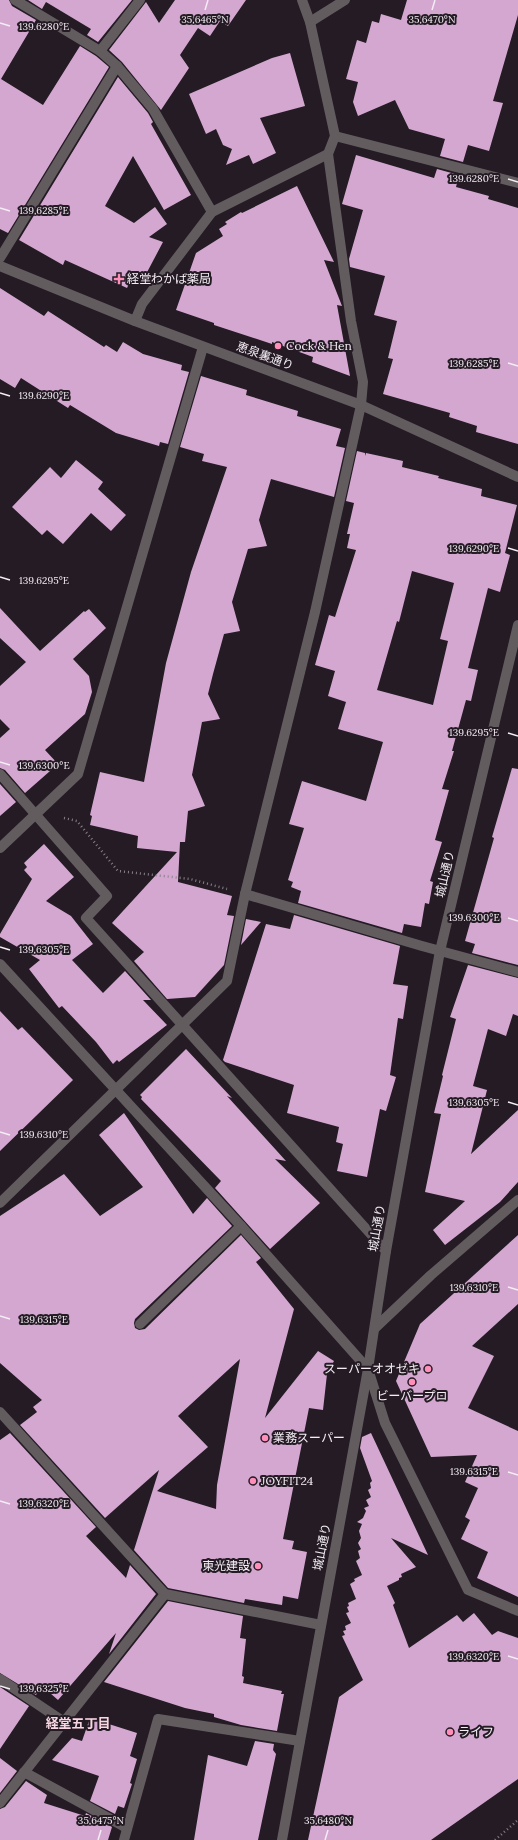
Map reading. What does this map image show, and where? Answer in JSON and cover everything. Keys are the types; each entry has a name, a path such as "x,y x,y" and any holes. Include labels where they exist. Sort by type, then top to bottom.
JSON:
{"street":[{"path":"14,0 100,51 117,66 154,109 212,212"},
{"path":"100,51 140,0"},
{"path":"0,1203 227,981 245,894 315,612 361,405 363,382 351,321 328,154 335,136 310,22 302,0"},
{"path":"310,22 345,0"},
{"path":"0,258 117,66"},
{"path":"335,136 518,183"},
{"path":"136,322 142,304 212,212 328,154"},
{"name":"恵泉裏通り","path":"0,266 136,322 361,405 518,477"},
{"path":"0,848 78,774 203,347"},
{"name":"城山通り","path":"282,1840 368,1369 386,1251 440,951 518,625"},
{"path":"0,774 107,896 86,918 386,1251"},
{"path":"245,894 440,951 518,972"},
{"path":"0,964 241,1226 368,1369 385,1423 468,1590 518,1611"},
{"path":"375,1328 431,1275 518,1200"},
{"path":"140,1324 241,1226"},
{"path":"0,1412 165,1594 321,1625"},
{"path":"0,1803 165,1594"},
{"path":"0,1679 64,1722"},
{"path":"124,1840 126,1828 158,1719 300,1741"},
{"path":"24,1772 126,1828"}],"path":[{"path":"36,814 78,821 118,871 190,879 245,894"},
{"path":"495,1840 518,1820"}],"building":[{"path":"0,0 9,0 12,6 36,20 1,79 43,105 80,46 96,56 109,67 8,233 0,229"},
{"path":"28,0 132,0 98,42 87,35 91,29 46,2 42,9"},
{"path":"175,0 246,0 228,26 220,21 210,36 198,28 180,55 189,68 161,110 122,62 109,50 146,2 159,23"},
{"path":"407,0 518,0 518,15 493,101 503,103 489,151 468,145 463,162 440,156 445,139 409,129 395,100 358,116 353,102 358,82 346,79 357,40 366,43 372,21 379,23 381,14 401,20"},
{"path":"290,53 305,106 260,118 276,153 253,164 249,155 226,165 232,149 223,145 216,129 206,134 189,94 272,58"},
{"path":"118,77 148,113 153,122 151,124 191,195 164,210 133,156 105,206 134,223 155,207 167,224 149,237 163,242 144,278 134,273 127,288 65,260 63,265 19,240"},
{"path":"356,155 434,178 437,169 459,175 456,187 489,196 488,199 518,208 518,444 476,432 477,426 449,417 450,413 383,394 393,359 388,358 397,321 374,315 385,276 350,267 349,259 363,210 342,204"},
{"path":"297,186 334,262 324,260 342,306 337,305 350,376 312,362 313,357 272,342 272,344 214,325 214,323 176,310 196,253 223,236 219,229 227,224 225,222 241,212 242,213"},
{"path":"0,288 44,316 48,311 104,347 106,345 117,352 123,342 143,354 182,365 181,370 189,372 168,444 160,442 159,446 116,433 70,405 68,408 21,378 15,388 0,379"},
{"path":"201,376 247,390 246,395 298,411 297,416 341,429 336,446 345,448 334,497 271,479 259,520 267,546 248,549 232,602 240,631 224,634 208,694 220,719 202,722 192,775 205,806 188,811 185,842 180,842 178,882 232,896 227,915 234,916 224,965 195,997 167,999 134,961 144,952 112,923 177,852 137,848 138,836 90,825 92,816 90,815 100,772 144,782 166,663 191,572 227,467 202,461 204,454 180,447"},
{"path":"357,451 365,453 365,456 366,453 403,461 402,467 482,489 481,496 517,505 505,553 510,555 500,592 488,588 468,668 478,670 471,701 466,700 452,751 454,751 442,789 449,790 435,840 442,842 430,881 433,882 429,904 425,903 421,927 404,924 402,933 298,903 301,891 291,887 293,882 288,880 304,828 289,824 302,781 366,801 383,742 338,729 346,702 328,696 335,671 315,665 329,615 335,617 356,550 347,548 350,534 347,534 354,503 346,501","holes":["412,571 454,583 440,639 448,641 433,705 377,690 397,621 399,622"]},
{"path":"76,460 103,482 98,489 126,515 111,531 91,513 63,544 47,530 42,535 12,507 50,467 61,478"},
{"path":"0,608 40,651 84,611 85,612 89,609 106,628 73,659 89,676 92,692 85,714 45,750 58,764 25,793 5,770 0,768 0,738 10,729 0,719 0,686 26,662 0,638"},
{"path":"512,768 518,769 518,965 472,953 475,944 465,941 494,838 492,837"},
{"path":"0,784 16,802 0,816"},
{"path":"44,844 74,877 46,901 71,916 93,944 72,960 103,993 125,971 151,1000 143,1000 167,1025 119,1062 117,1060 113,1064 96,1042 62,1006 59,1008 29,969 40,960 0,937 0,934 32,879 24,870 27,867 24,863"},
{"path":"294,915 400,946 393,984 408,986 403,1019 398,1018 390,1075 396,1077 386,1111 380,1109 367,1177 337,1171 343,1144 336,1142 339,1127 287,1113 294,1085 225,1062 223,1060 266,924 290,929"},
{"path":"246,919 261,922 241,945"},
{"path":"468,965 518,978 518,1016 513,1014 506,1036 488,1029 473,1086 487,1090 471,1154 518,1110 518,1182 500,1202 445,1245 433,1230 465,1201 425,1192 441,1114 434,1113 456,1019 450,1017"},
{"path":"0,1011 18,1030 22,1027 73,1080 0,1151"},
{"path":"186,1049 232,1098 227,1096 286,1161 275,1159 320,1203 270,1249 215,1188 221,1181 141,1099 142,1097 140,1095"},
{"path":"124,1113 193,1214 207,1198 232,1226 135,1319 135,1328 139,1330 145,1329 241,1235 261,1258 256,1262 294,1309 265,1418 318,1351 334,1361 327,1374 323,1410 309,1408 283,1539 294,1541 292,1549 307,1552 298,1599 283,1596 282,1605 245,1599 244,1603 168,1588 134,1550 159,1470 105,1518 20,1425 37,1412 33,1407 42,1400 0,1363 0,1216 64,1174 100,1216 143,1187 99,1135","holes":["240,1359 217,1485 216,1509 157,1491 208,1447 178,1416"]},
{"path":"518,1235 518,1304 472,1346 494,1356 468,1408 518,1431 518,1597 477,1578 488,1552 461,1539 470,1520 465,1517 478,1488 465,1482 477,1455 431,1457 396,1381 420,1324"},
{"path":"10,1433 96,1527 86,1536 126,1578 130,1565 156,1594 109,1654 116,1633 58,1700 42,1686 36,1695 0,1673 0,1440"},
{"path":"371,1433 428,1555 391,1538 416,1567 401,1574 402,1577 399,1578 399,1580 387,1586 395,1603 393,1605 409,1648 457,1615 463,1622 474,1613 492,1635 498,1631 518,1638 518,1779 431,1840 308,1840 339,1697 363,1680 342,1636 345,1635 343,1631 346,1630 345,1626 351,1623 346,1613 349,1612 347,1607 349,1606 348,1603 356,1599 350,1584 355,1581 354,1579 362,1575 356,1561 360,1558 358,1551 361,1549 358,1543 361,1538 359,1531 362,1524 357,1522 363,1518 366,1511 364,1508 369,1506 366,1500 371,1497 368,1490 371,1488 370,1483 372,1481 360,1448 362,1437"},
{"path":"168,1601 243,1616 240,1638 246,1639 242,1676 244,1677 243,1683 282,1691 281,1694 284,1694 277,1731 241,1725 214,1717 214,1714 185,1708 104,1682"},
{"path":"0,1687 29,1706 0,1749"},
{"path":"90,1718 137,1733 130,1756 137,1759 130,1783 132,1784 124,1808 118,1806 115,1814 90,1801 99,1776 52,1760 72,1738 82,1741"},
{"path":"255,1741 274,1744 273,1750 276,1754 258,1840 194,1840 208,1755 247,1766"},
{"path":"0,1758 17,1771 0,1793"},
{"path":"26,1781 47,1795 44,1803 85,1816 86,1813 112,1827 108,1840 0,1840 0,1809 5,1807"}],"place":[{"name":"経堂わかば薬局","path":"119,279"},
{"name":"Cock & Hen","path":"278,346"},
{"name":"スーパーオオゼキ","path":"428,1369"},
{"name":"ビーバープロ","path":"412,1382"},
{"name":"業務スーパー","path":"265,1438"},
{"name":"JOYFIT24","path":"253,1481"},
{"name":"東光建設","path":"258,1566"},
{"name":"ライフ","path":"450,1732"}],"district":[{"name":"経堂五丁目","path":"78,1723"}]}
